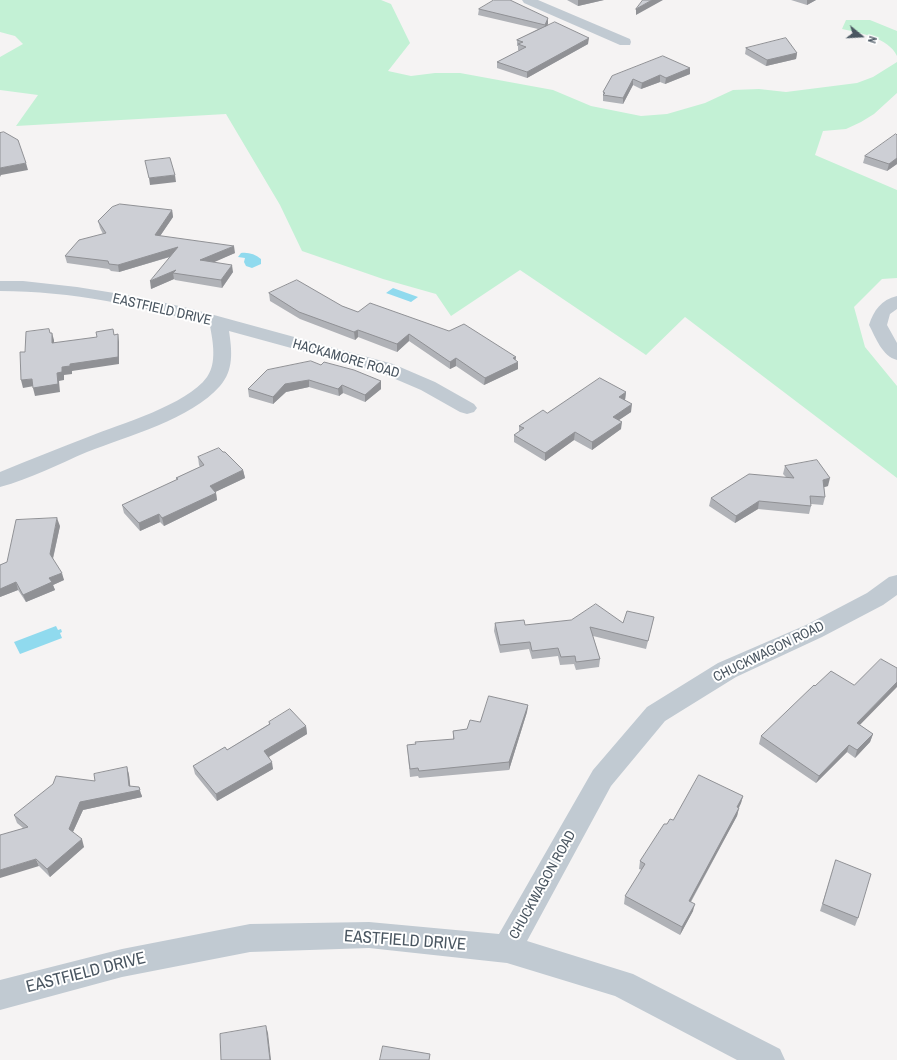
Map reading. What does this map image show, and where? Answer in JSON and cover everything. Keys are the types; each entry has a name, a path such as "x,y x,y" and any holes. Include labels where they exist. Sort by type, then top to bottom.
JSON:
{"street":[{"path":"528,0 625,42"},
{"name":"EASTFIELD DRIVE","path":"0,286 31,287 139,302 186,313 219,323 223,347 222,366 213,381 197,395 164,414 0,480"},
{"path":"897,300 882,312 878,325 888,344 897,354"},
{"name":"HACKAMORE ROAD","path":"219,323 386,368 428,386 467,408"},
{"name":"CHUCKWAGON ROAD","path":"507,949 602,778 656,714 727,670 814,631 875,599 897,583"},
{"name":"EASTFIELD DRIVE","path":"0,995 122,963 250,938 369,935 507,949 622,984 770,1060"}],"green space":[{"path":"0,0 381,0 391,4 410,43 388,71 411,76 435,73 460,73 553,90 591,106 641,116 667,114 705,103 733,90 759,89 786,92 857,83 873,77 897,62 897,93 874,114 861,122 846,129 823,131 815,155 897,190 897,278 882,279 854,307 865,347 897,386 897,478 685,317 646,355 520,270 451,316 436,294 383,279 302,251 280,205 226,114 16,126 38,95 0,90 0,57 23,44 15,36 0,32"},
{"path":"846,20 870,20 897,31 897,56 888,45 873,37 842,29"}],"water":[{"path":"241,253 249,253 256,256 261,259 261,264 252,268 246,266 244,262 245,258 238,257"},
{"path":"393,288 418,297 411,302 386,293"},
{"path":"56,626 58,630 61,629 62,632 60,633 62,638 20,654 14,642"}],"building":[{"path":"494,0 510,0 548,18 545,25 479,9"},
{"path":"643,0 652,0 636,9"},
{"path":"555,22 589,38 527,72 497,62 526,47 518,44 523,42 517,40"},
{"path":"786,38 797,53 767,60 746,48"},
{"path":"663,56 690,68 666,78 660,75 642,83 633,79 623,98 603,95 605,93 603,92 612,76"},
{"path":"4,132 18,140 26,163 0,168 0,133"},
{"path":"896,134 897,158 889,164 865,156"},
{"path":"170,158 175,175 149,178 145,161"},
{"path":"120,204 172,210 155,235 234,246 200,260 232,265 221,280 173,273 176,270 150,281 178,247 118,265 109,264 108,261 65,256 79,240 106,233 98,221 112,207"},
{"path":"297,280 342,306 358,312 370,303 449,331 464,324 516,357 513,358 518,362 485,378 456,358 450,362 409,334 397,344 358,330 354,332 299,312 269,293"},
{"path":"49,329 50,333 52,333 52,343 97,337 96,332 113,329 114,335 118,334 118,357 70,364 70,366 62,367 62,372 57,373 58,384 33,388 32,379 21,380 20,352 25,352 26,332"},
{"path":"311,361 321,365 324,362 354,370 381,381 365,395 342,385 338,389 309,380 285,384 273,397 248,389 267,370"},
{"path":"600,378 626,392 619,397 632,404 613,417 622,422 592,442 575,432 545,453 514,435 524,428 519,426 543,410 547,413"},
{"path":"219,448 243,470 210,486 216,493 162,518 159,514 139,523 122,505 204,465 198,457"},
{"path":"817,460 830,478 823,480 825,497 810,496 811,506 759,501 736,516 711,498 749,474 794,478 785,466"},
{"path":"57,518 50,554 62,573 49,578 52,582 23,595 16,582 0,589 0,565 7,562 16,520"},
{"path":"596,604 623,623 627,611 654,617 648,641 590,627 600,659 576,662 575,656 561,657 558,648 532,651 530,642 500,645 495,623 524,620 525,625 571,620"},
{"path":"881,659 897,668 897,682 857,723 873,734 857,750 849,745 819,776 761,736 814,685 815,686 831,671 854,685"},
{"path":"489,696 528,705 509,762 419,771 418,768 410,769 407,745 416,744 415,742 454,739 453,731 467,729 470,720 480,722"},
{"path":"290,709 306,726 264,751 272,762 216,794 193,766 225,747 227,750 270,724 269,722"},
{"path":"127,767 129,786 139,787 140,790 80,802 69,829 82,839 47,869 36,859 0,870 0,835 28,827 14,815 53,784 56,776 95,781 94,774"},
{"path":"699,775 743,796 737,807 739,808 689,901 695,904 682,927 625,896 645,864 640,861 664,824 667,824 670,819 673,820"},
{"path":"836,860 871,874 858,918 823,904"},
{"path":"266,1026 270,1060 221,1060 220,1034"},
{"path":"383,1046 430,1054 429,1060 380,1060"}]}
